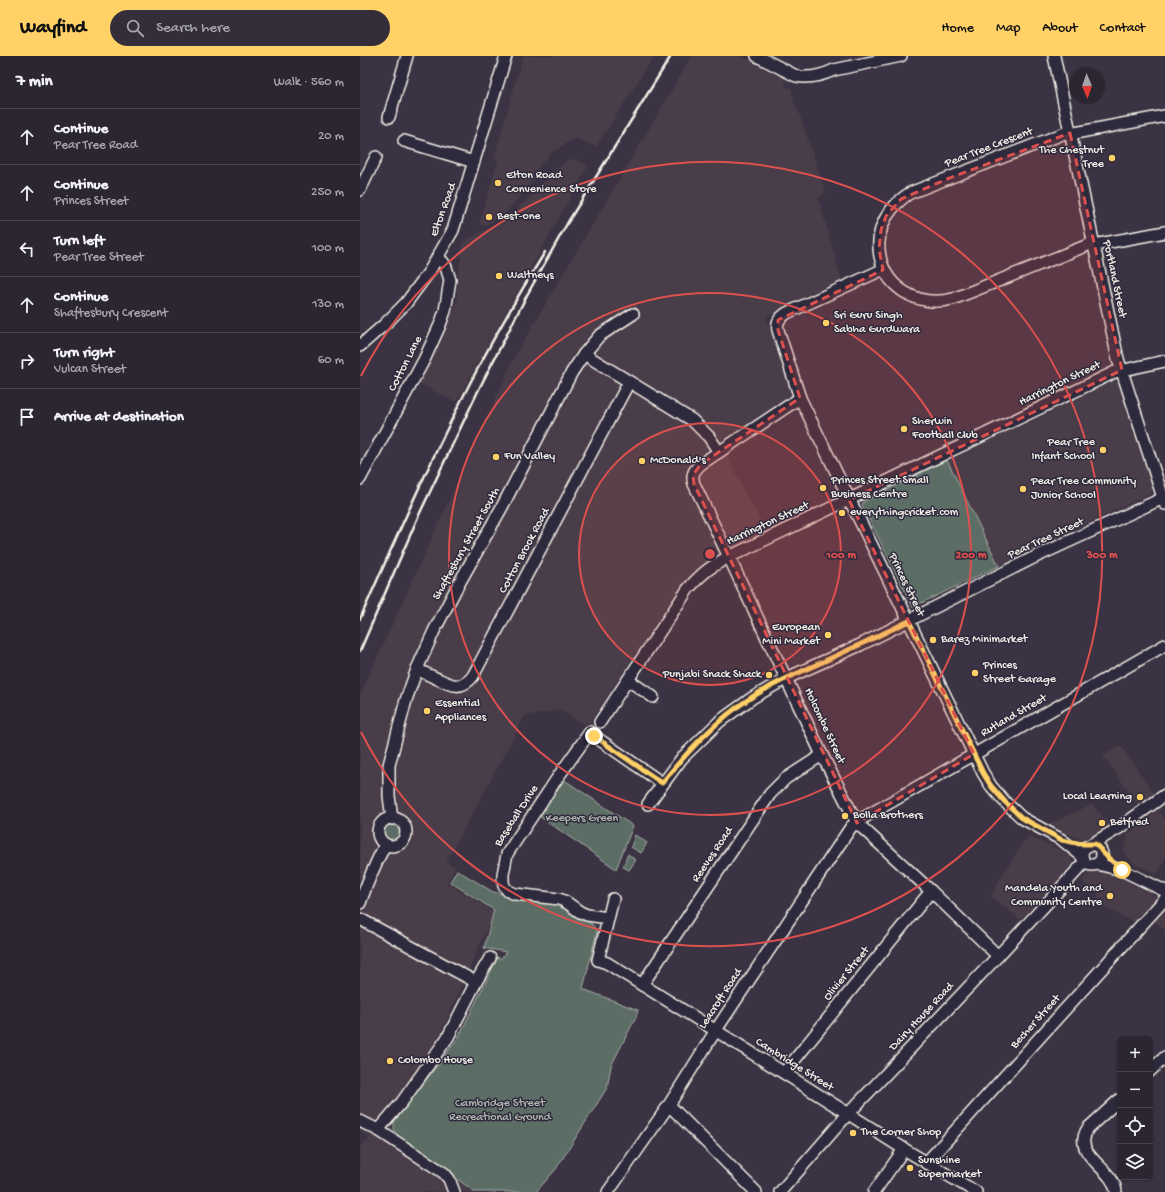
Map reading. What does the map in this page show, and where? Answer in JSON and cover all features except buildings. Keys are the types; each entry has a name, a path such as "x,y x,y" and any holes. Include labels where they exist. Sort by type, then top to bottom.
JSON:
{"street":[{"path":"389,116 407,56"},
{"name":"Elton Road","path":"360,346 406,303 437,259 453,230 506,56"},
{"path":"757,56 802,78 826,74 834,70 901,56"},
{"name":"Portland Street","path":"1054,56 1117,353 1164,500"},
{"name":"Pear Tree Crescent","path":"1165,116 1075,133 1065,133 924,187 905,196 886,216 879,239 879,249 884,269 893,283 903,292 924,300 942,301 960,296 1088,245 1165,232"},
{"path":"404,140 474,162"},
{"path":"360,190 376,157"},
{"name":"Cotton Lane","path":"360,479 425,358 445,311 450,280 443,262 437,259"},
{"name":"Princes Street","path":"884,269 787,313 778,320 778,330 800,398 983,773 991,786 1022,818 1062,840 1083,859"},
{"name":"Shaftesbury Street South","path":"392,819 388,776 390,765 406,700 417,669 434,631 502,507 572,372 584,354 602,334 633,314"},
{"path":"584,354 696,424 709,437 719,452 800,398"},
{"name":"Harrington Street","path":"600,722 688,589 704,572 730,557 1115,372 1165,361"},
{"name":"Cotton Brook Road","path":"417,669 446,683 454,685 466,683 473,676 629,382"},
{"name":"Holcombe Street","path":"719,452 697,468 692,478 694,484 730,557 822,755 857,823 930,890 998,956"},
{"name":"Pear Tree Street","path":"648,804 662,783 682,758 720,721 752,698 787,678 860,645 1031,559 1164,500"},
{"name":"Rutland Street","path":"857,823 863,818 1165,645"},
{"path":"628,680 653,697"},
{"name":"Baseball Drive","path":"608,918 587,915 559,899 515,894 508,891 504,886 503,881 507,854 558,777 592,734 662,783"},
{"name":"Reeves Road","path":"642,985 770,794 785,779 822,755"},
{"path":"1165,795 1119,828 1110,832 1084,849 1083,859 1088,864 1097,864 1122,870 1165,891"},
{"path":"387,819 392,819 397,819 404,825 406,833 402,842 397,846 392,847 385,845 378,838 378,829 383,822 387,819"},
{"name":"Leacroft Road","path":"608,1192 668,1106 715,1031 851,827 857,823"},
{"path":"1097,864 1102,859 1102,852 1108,841 1119,828"},
{"name":"Princes Street","path":"1062,840 1082,844 1091,844"},
{"path":"1091,844 1098,846 1102,852 1122,870"},
{"path":"360,903 375,863 385,845"},
{"name":"Dairy House Road","path":"780,1192 848,1114 998,956 1083,859"},
{"name":"Olivier Street","path":"784,1073 930,890"},
{"path":"608,918 613,899"},
{"name":"Becher Street","path":"926,1163 1165,899"},
{"name":"Cambridge Street","path":"608,918 598,960 608,963 926,1163 976,1192"},
{"path":"360,919 476,982"},
{"path":"378,1130 402,1102 448,1037 490,958"},
{"path":"1153,1068 1165,1057"},
{"path":"1116,1192 1114,1183 1086,1150 1083,1140 1085,1132 1088,1128 1117,1102"},
{"path":"668,1106 756,1192"},
{"path":"360,1121 378,1130 444,1174 450,1179 454,1192"},
{"path":"874,1192 904,1149"}],"highlighted area":[{"path":"1070,133 1122,370 849,500 974,754 857,823 694,484 693,475 701,464 800,398 778,330 778,320 883,270 879,249 881,230 886,216 901,199 947,179"}],"shaded area":[{"path":"523,56 654,56 596,147 575,138 552,152 534,172 538,174 507,211 485,226 479,224 498,160 494,158"},
{"path":"692,56 741,56 784,79 787,88 791,88 795,107 797,107 826,193 818,198 842,281 766,317 791,391 789,397 721,442 744,491 766,531 714,556 693,572 660,618 587,727 559,709 525,716 446,862 455,867 447,883 494,912 439,1037 404,1089 374,1124 475,1190 473,1192 360,1192 360,1147 371,1137 360,1130 360,695 515,356"},
{"path":"574,159 588,166 456,402 420,384 441,340 457,301 458,274 463,241 509,218 557,169 565,162"},
{"name":"Pear Tree Community Junior School","path":"1113,381 1119,383 1153,488 1151,493 999,566 947,460"},
{"path":"1121,746 1155,795 1139,806 1103,755"},
{"path":"1092,804 1111,826 1091,839 1080,839 1046,824 1056,821"},
{"path":"1158,810 1165,819 1165,859 1157,874 1136,865 1123,852 1128,834"},
{"path":"1028,836 1069,854 1072,862 1067,872 1020,920 991,896 995,892 994,889"},
{"path":"1105,871 1117,876 1159,898 1136,923 1109,910 1098,901 1098,893 1081,881 1090,872"},
{"path":"1165,909 1165,930 1154,921"}],"green space":[{"path":"947,460 999,566 913,607 862,505 863,502"},
{"name":"Keepers Green","path":"563,779 633,826 616,869 539,816"},
{"path":"392,824 396,825 400,829 400,837 396,841 392,842 388,841 384,837 383,833 384,829 388,825"},
{"path":"635,835 647,843 641,853 631,847"},
{"path":"628,854 636,860 629,870 623,867"},
{"name":"Cambridge Street Recreational Ground","path":"457,870 493,892 558,905 592,924 597,931 583,989 638,1010 636,1017 611,1066 607,1088 556,1169 536,1192 473,1192 474,1191 398,1137 394,1129 394,1118 418,1091 458,1038 498,957 501,959 506,952 484,948 494,910 450,882"}],"railway":[{"path":"360,651 418,517 480,387 527,295 568,222 671,56"},
{"path":"360,619 455,412 525,284 545,252"}],"place":[{"name":"The Chestnut Tree","path":"1112,158"},
{"name":"Elton Road Convenience Store","path":"498,183"},
{"name":"Best-one","path":"489,217"},
{"name":"Waltneys","path":"499,276"},
{"name":"Sri Guru Singh Sabha Gurdwara","path":"826,323"},
{"name":"Sherwin Football Club","path":"904,429"},
{"name":"Pear Tree Infant School","path":"1103,450"},
{"name":"Fun Valley","path":"496,457"},
{"name":"McDonald's","path":"642,461"},
{"name":"Princes Street Small Business Centre","path":"823,488"},
{"name":"Pear Tree Community Junior School","path":"1023,489"},
{"name":"everythingcricket.com","path":"842,513"},
{"name":"European Mini Market","path":"828,635"},
{"name":"Barez Minimarket","path":"933,640"},
{"name":"Princes Street Garage","path":"975,673"},
{"name":"Punjabi Snack Shack","path":"769,675"},
{"name":"Essential Appliances","path":"427,711"},
{"name":"Local Learning","path":"1140,797"},
{"name":"Bolla Brothers","path":"845,816"},
{"name":"Betfred","path":"1102,823"},
{"name":"Mandela Youth and Community Centre","path":"1110,896"},
{"name":"Colombo House","path":"390,1061"},
{"name":"The Corner Shop","path":"853,1133"},
{"name":"Sunshine Supermarket","path":"910,1168"}],"route":[{"path":"594,736 662,783 682,758 720,721 752,698 787,678 909,621 983,773 991,786 1022,818 1062,840 1082,844 1095,844 1101,848 1103,853 1122,870"}]}
